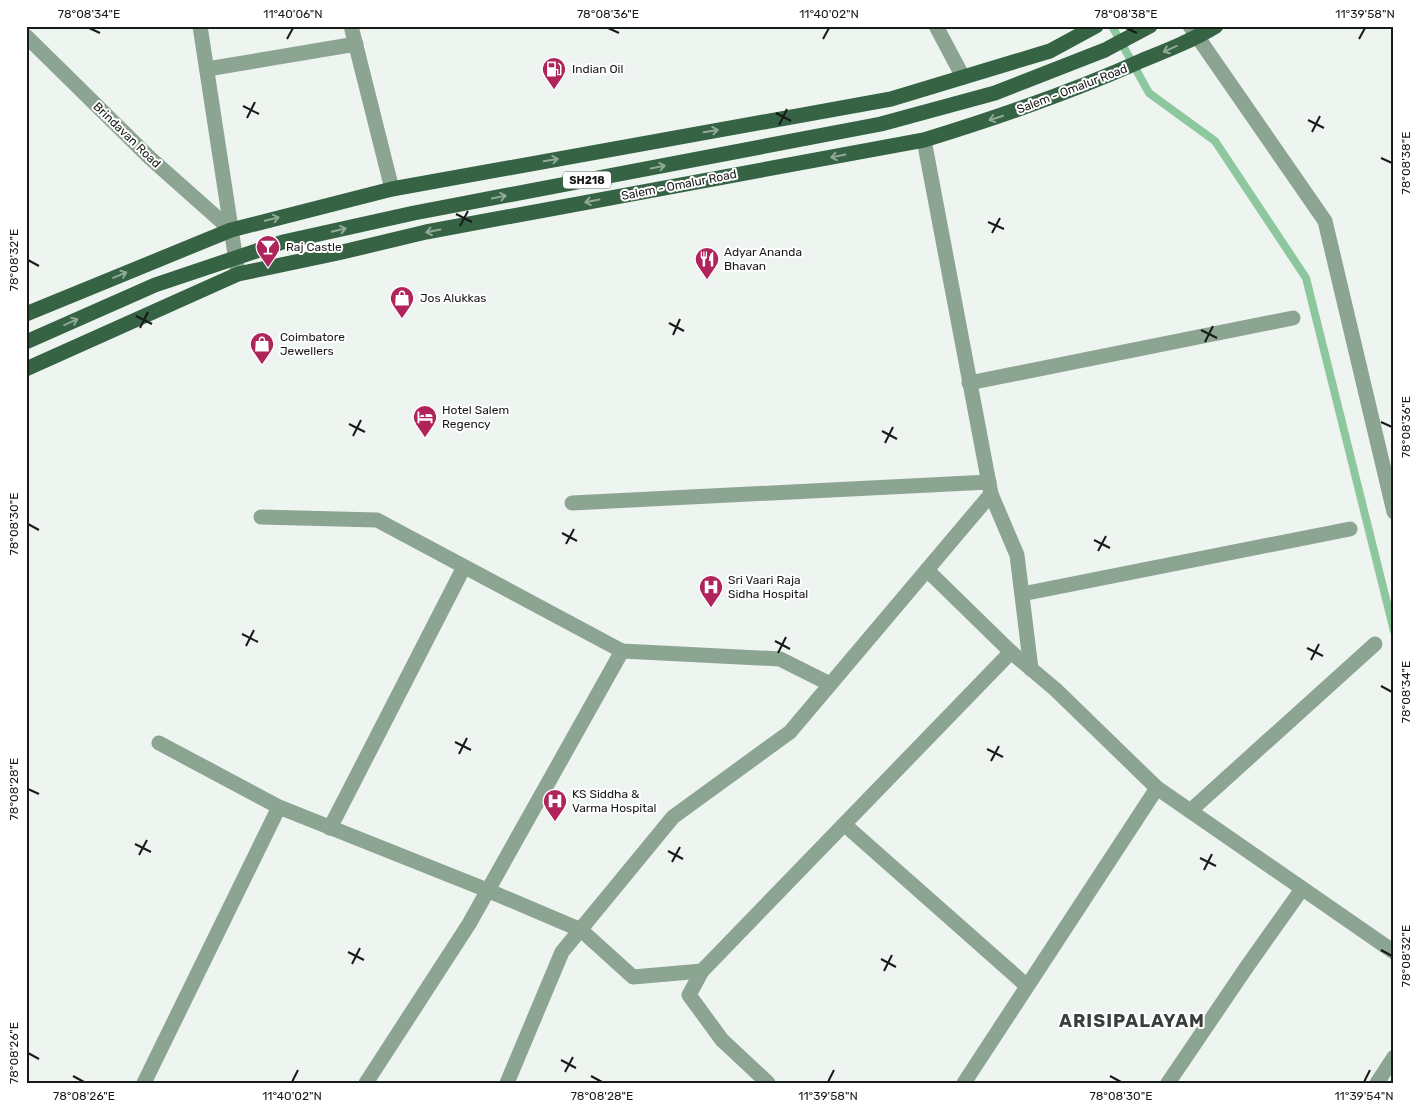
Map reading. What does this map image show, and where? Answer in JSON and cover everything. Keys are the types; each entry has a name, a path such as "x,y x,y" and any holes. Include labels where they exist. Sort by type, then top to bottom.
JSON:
{"main road":[{"path":"26,314 231,230 392,189 891,99 1050,51 1096,26"},
{"name":"SH218","path":"26,342 155,285 283,242 414,213 881,124 995,94 1105,50 1150,26"},
{"name":"Salem - Omalur Road","path":"26,369 238,274 426,232 924,140 998,117 1096,81 1143,61 1194,31 1216,26"}],"street":[{"path":"200,26 238,274"},
{"path":"351,26 392,189"},
{"path":"936,26 964,77"},
{"path":"1194,31 1324,221 1394,512"},
{"name":"Brindavan Road","path":"26,36 150,158 231,230"},
{"path":"207,70 356,44"},
{"path":"924,140 990,488 1017,555 1031,669"},
{"path":"969,383 1293,318"},
{"path":"572,503 990,488"},
{"path":"507,1083 562,952 673,817 790,732 927,570 990,488"},
{"path":"261,517 376,520 622,651 780,659 830,684"},
{"path":"1022,594 1350,529"},
{"path":"330,828 464,567"},
{"path":"927,570 1156,788 1394,952"},
{"path":"1190,811 1375,644"},
{"path":"366,1083 469,924 622,651"},
{"path":"768,1083 722,1040 689,995 702,971 1011,652"},
{"path":"159,743 279,807 487,890 581,930 632,977 702,971"},
{"path":"964,1083 1156,788"},
{"path":"144,1083 279,807"},
{"path":"845,825 1027,986"},
{"path":"1168,1083 1302,889"},
{"path":"1377,1083 1394,1057"}],"waterway":[{"path":"1112,26 1149,93 1215,141 1306,278 1394,631"}],"place":[{"name":"Indian Oil","path":"554,90"},
{"name":"Raj Castle","path":"268,268"},
{"name":"Adyar Ananda Bhavan","path":"707,280"},
{"name":"Jos Alukkas","path":"402,319"},
{"name":"Coimbatore Jewellers","path":"262,365"},
{"name":"Hotel Salem Regency","path":"425,438"},
{"name":"Sri Vaari Raja Sidha Hospital","path":"711,608"},
{"name":"KS Siddha & Varma Hospital","path":"555,822"}],"district":[{"name":"ARISIPALAYAM","path":"1132,1021"}]}
